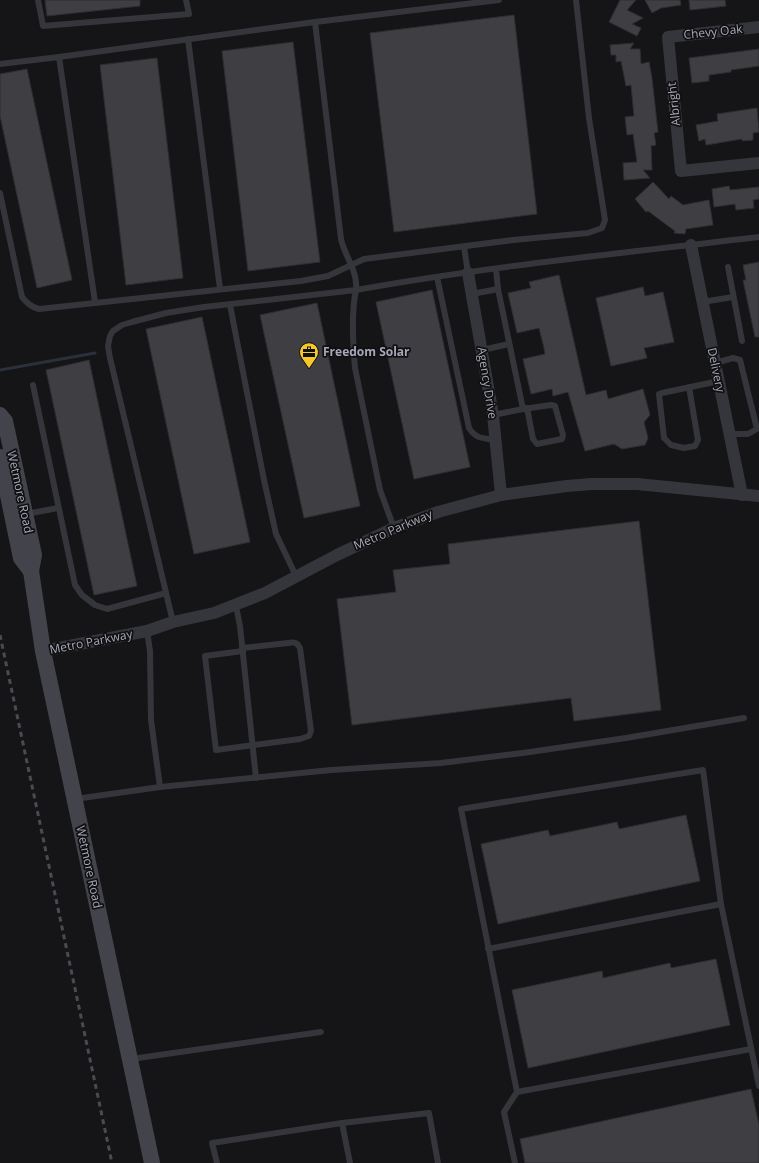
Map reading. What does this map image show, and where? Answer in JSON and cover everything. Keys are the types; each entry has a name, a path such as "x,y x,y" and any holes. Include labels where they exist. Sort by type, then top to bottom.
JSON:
{"main road":[{"name":"Wetmore Road","path":"0,415 5,421 34,556 31,571 43,651 152,1163"},
{"name":"Wetmore Road","path":"0,457 21,558 31,571"}],"street":[{"name":"Chevy Oak","path":"668,37 759,27"},
{"name":"Albright","path":"668,37 681,171 759,163"},
{"name":"Delivery","path":"691,245 742,494"},
{"name":"Agency Drive","path":"468,273 493,415 501,495"},
{"name":"Metro Parkway","path":"43,651 147,631 173,622 214,613 236,606 394,528 438,512 501,495 567,486 636,484 759,496"}],"lane":[{"path":"38,0 43,26 189,14 186,0"},
{"path":"0,64 315,22 499,0"},
{"path":"0,193 22,297 28,304 38,309 314,278 336,273 351,264 364,259 513,240 588,233 602,228 605,220 589,118 576,0"},
{"path":"315,22 341,239 346,256 351,264 357,282 354,301 355,368 380,490 394,528"},
{"path":"188,39 220,289"},
{"path":"59,57 94,302"},
{"path":"173,622 110,358 108,346 110,336 113,331 122,325 166,314 204,307 356,290 496,269 759,238"},
{"path":"464,247 468,273"},
{"path":"728,267 742,341"},
{"path":"493,415 525,409 551,405 555,406 562,439 537,444 533,439 525,409 509,344 498,289 496,269"},
{"path":"437,277 469,428 473,435 495,440"},
{"path":"472,294 498,289"},
{"path":"702,302 733,297"},
{"path":"230,305 276,534 296,576"},
{"path":"482,350 509,344"},
{"path":"715,363 733,358 740,360 757,429 748,434 730,434"},
{"path":"689,387 698,440 695,446 684,448 671,445 664,438 659,394 689,387 719,381"},
{"path":"33,385 74,585 88,599 101,608 108,609 166,593"},
{"path":"25,514 58,508"},
{"path":"236,606 256,778"},
{"path":"147,631 150,651 151,720 160,787"},
{"path":"295,642 300,648 311,731 309,736 300,739 253,745 216,750 205,656 295,642"},
{"path":"75,799 160,787 330,770 441,763 626,738 744,718"},
{"path":"515,1163 504,1112 517,1092 461,809 703,770 721,904 759,1086"},
{"path":"488,949 721,904"},
{"path":"130,1059 321,1032"},
{"path":"517,1092 751,1049"},
{"path":"217,1163 212,1143 342,1123 429,1113 438,1163"},
{"path":"342,1123 350,1163"}],"building":[{"path":"45,0 140,0 140,6 47,16"},
{"path":"620,0 636,0 627,10 643,18 632,24 641,28 637,36 609,22"},
{"path":"645,0 680,0 681,5 661,8 652,13"},
{"path":"689,0 725,0 726,6 690,10"},
{"path":"514,15 537,214 394,232 370,33"},
{"path":"293,42 320,262 248,271 222,51"},
{"path":"634,43 630,49 640,49 641,64 649,62 658,132 654,133 656,145 651,146 652,170 643,170 650,178 624,180 623,163 637,162 633,134 627,135 625,117 634,116 631,85 626,86 621,61 616,62 616,55 611,55 610,45"},
{"path":"759,49 759,66 709,75 709,81 692,83 689,58"},
{"path":"157,58 183,278 126,285 100,65"},
{"path":"27,69 72,280 37,288 0,116 0,74"},
{"path":"757,108 759,132 753,133 753,140 742,141 742,139 706,145 705,139 699,141 696,125 718,121 717,114"},
{"path":"653,182 669,199 671,196 683,205 709,200 713,225 686,229 685,234 674,233 675,231 648,211 646,212 635,199"},
{"path":"729,186 730,190 759,187 759,199 753,200 754,208 736,210 735,204 714,207 712,189"},
{"path":"759,262 759,337 755,337 743,280 746,280 743,265"},
{"path":"559,275 586,395 606,390 608,399 643,389 650,415 644,422 648,438 645,445 622,449 614,444 585,451 568,392 553,396 552,389 531,394 523,359 545,354 544,348 539,328 517,333 508,293 531,288 529,282"},
{"path":"643,287 645,296 663,292 674,342 644,348 647,358 611,366 596,298"},
{"path":"432,290 470,467 414,479 376,302"},
{"path":"317,303 360,506 304,518 260,315"},
{"path":"202,317 250,542 194,554 146,329"},
{"path":"89,360 137,586 94,595 46,370"},
{"path":"639,521 661,710 574,721 571,698 352,725 337,599 396,592 393,570 450,564 448,544"},
{"path":"686,815 700,881 498,924 481,844 548,830 550,836 617,822 619,829"},
{"path":"716,959 730,1025 528,1068 512,990 602,971 603,978 670,963 671,968"},
{"path":"751,1089 759,1125 759,1163 525,1163 520,1139"}],"waterway":[{"path":"0,370 95,353"}],"railway":[{"path":"0,635 112,1163"}],"place":[{"name":"Freedom Solar","path":"309,369"}]}
